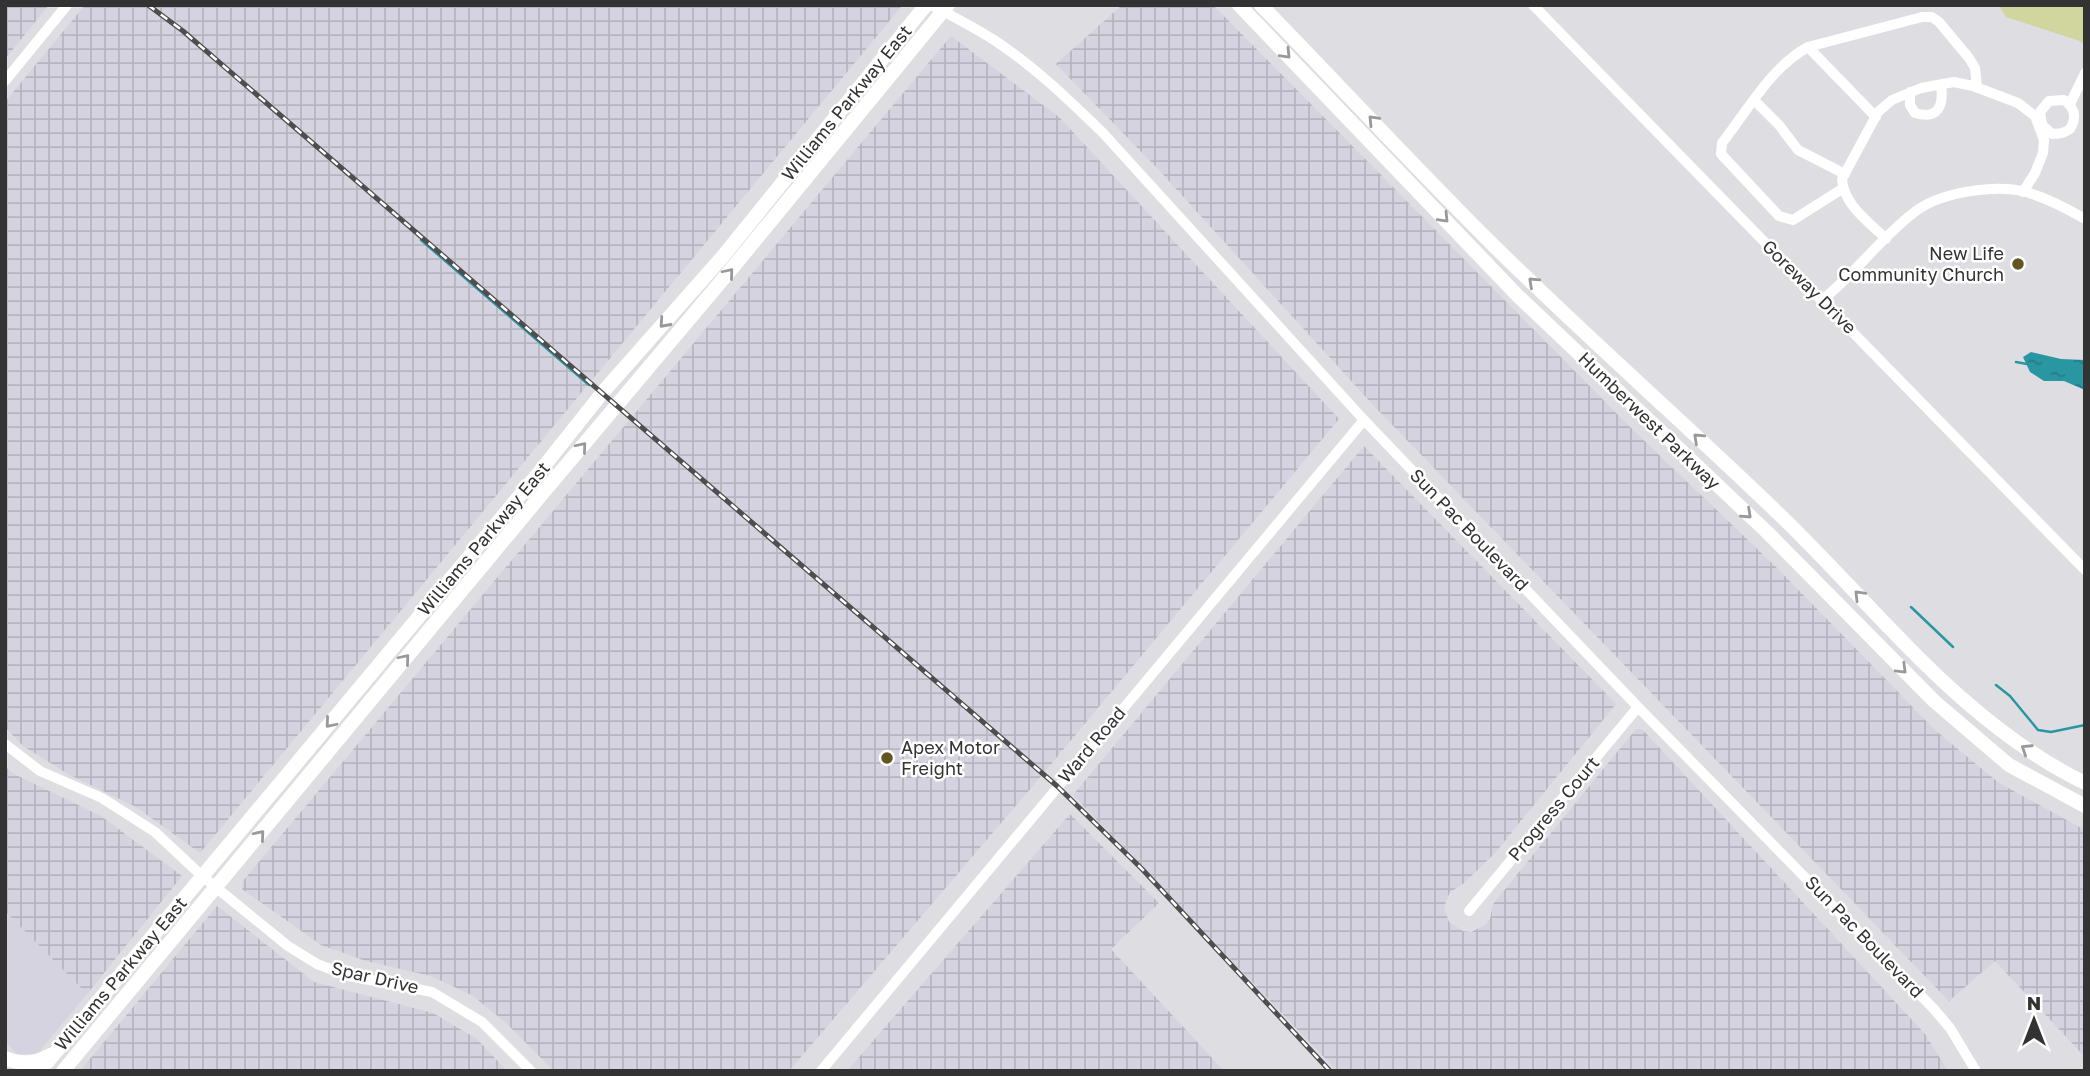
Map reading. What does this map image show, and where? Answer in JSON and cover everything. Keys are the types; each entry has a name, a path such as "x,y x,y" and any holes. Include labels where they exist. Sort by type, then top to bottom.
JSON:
{"main road":[{"name":"Williams Parkway East","path":"40,1071 537,475 603,392 724,255 926,5"},
{"name":"Humberwest Parkway","path":"1239,5 1518,296 1768,533 1934,701 2009,765 2085,806"},
{"name":"Humberwest Parkway","path":"1261,5 1485,236 1784,519 1933,673 1999,731 2059,770 2085,783"},
{"name":"Williams Parkway East","path":"63,1071 769,225 941,7"},
{"path":"5,1058 30,1063 57,1050"},
{"path":"5,1063 12,1071"}],"street":[{"path":"5,81 67,5"},
{"name":"Goreway Drive","path":"1532,5 2085,569"},
{"name":"Sun Pac Boulevard","path":"941,7 994,40 1066,98 1103,133 1364,420 1639,707 1933,1007 1950,1028 1976,1071"},
{"path":"1842,189 1793,220 1779,216 1721,154 1722,143 1768,81 1793,55 1808,47 1922,17 1932,17 1940,22 1972,62 1977,88"},
{"path":"1808,47 1876,117"},
{"path":"1886,239 1851,204 1842,189 1842,179 1876,117 1892,100 1910,92 1954,82 2018,103 2029,109 2043,124 2065,133 2074,123 2075,117 2070,104 2085,73"},
{"path":"1910,92 1910,105 1915,113 1926,117 1934,114 1939,107 1941,85"},
{"path":"2023,191 2035,173 2043,153 2043,124 2049,101 2056,99 2070,104"},
{"path":"1755,101 1798,149 1845,174"},
{"path":"1822,300 1917,210 1938,200 1966,192 2023,191 2059,204 2085,219"},
{"name":"Ward Road","path":"821,1071 1364,420"},
{"name":"Progress Court","path":"1469,911 1639,707"},
{"name":"Spar Drive","path":"5,744 23,760 50,777 102,798 130,815 176,850 202,876 265,928 317,964 349,976 432,992 482,1022 531,1071"}],"shaded area":[{"path":"5,5 49,5 5,59"},
{"path":"85,5 901,7 200,853 136,807 68,774 23,746 5,727 5,102"},
{"path":"1122,5 1213,5 1631,428 1775,566 1936,731 1999,783 2085,830 2085,1057 1995,961 1949,1001 1374,406 1157,168 1056,64"},
{"path":"951,36 1059,117 1339,419 1032,787 789,1071 554,1071 506,1023 473,996 431,976 366,961 321,945 242,889 243,881"},
{"path":"1364,446 1616,704 1495,853 1463,884 1450,892 1444,907 1449,922 1463,931 1471,932 1485,925 1490,919 1493,904 1636,729 1642,729 1925,1034 1948,1071 1337,1071 1073,795"},
{"path":"5,766 12,773 101,816 182,876 87,994 5,911"},
{"path":"1070,814 1159,903 1111,949 1224,1071 847,1071"},
{"path":"217,906 314,982 433,1013 477,1039 507,1071 80,1071"},
{"path":"5,911 87,994 37,1054 17,1054 5,1041"}],"green space":[{"path":"1999,5 2085,5 2085,45 2006,17"}],"water":[{"path":"2031,352 2061,359 2085,360 2085,390 2064,381 2044,381 2030,372 2023,357"}],"waterway":[{"path":"421,240 589,385"},
{"path":"2016,362 2027,364"},
{"path":"1911,607 1953,647"},
{"path":"1996,685 2010,696 2038,730 2051,732 2085,725"}],"railway":[{"path":"148,5 183,31 1057,786 1142,869 1330,1071"}],"place":[{"name":"New Life Community Church","path":"2018,264"},
{"name":"Apex Motor Freight","path":"887,758"}]}
